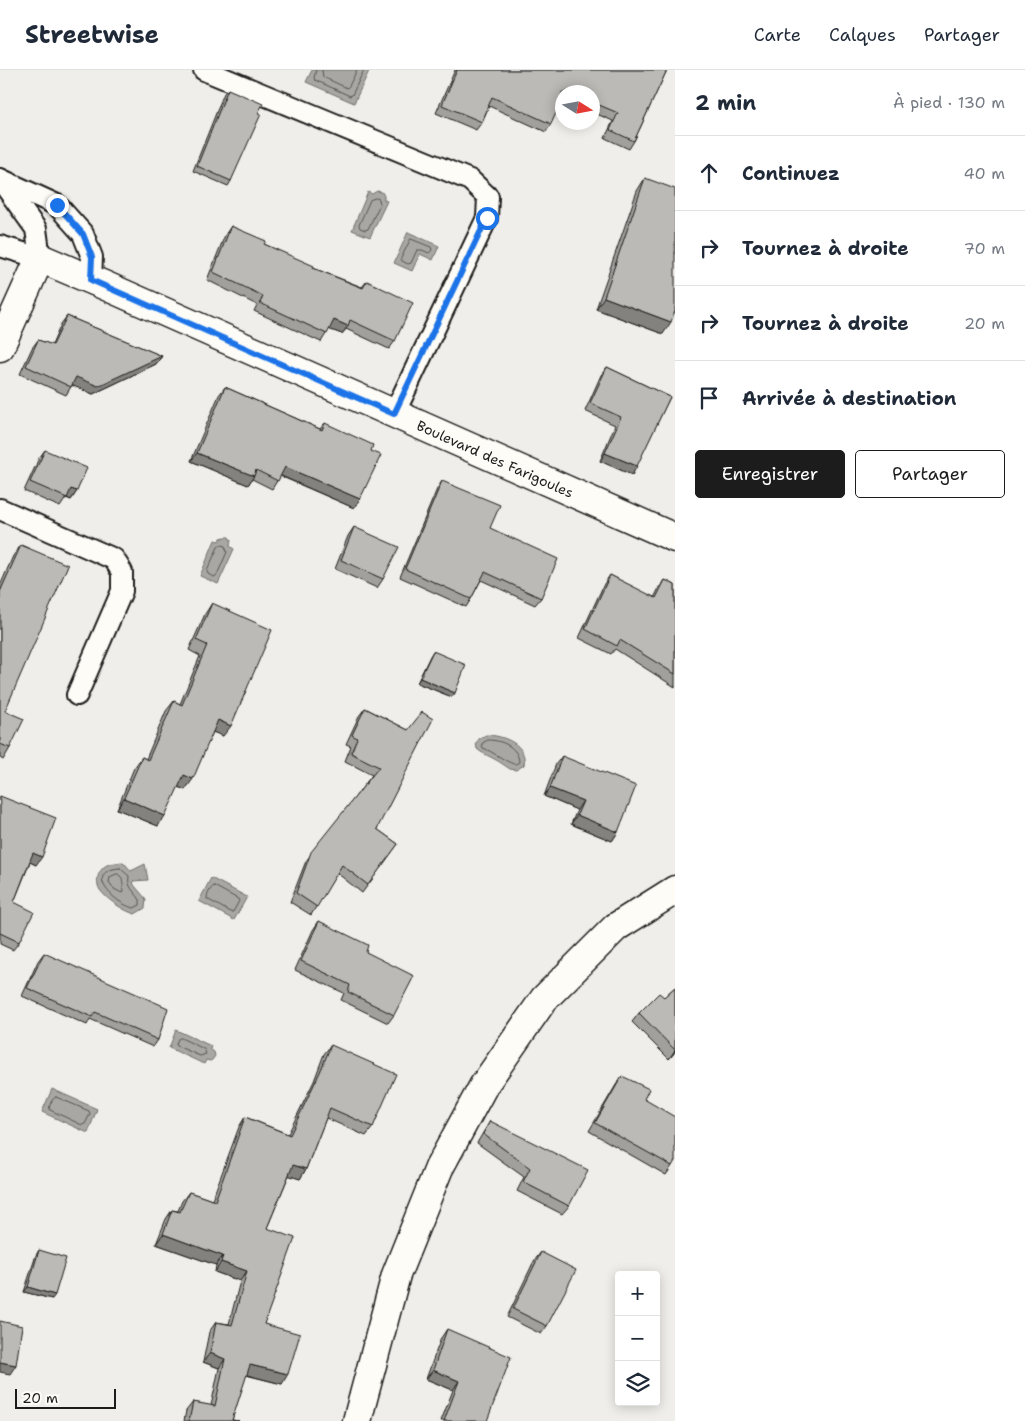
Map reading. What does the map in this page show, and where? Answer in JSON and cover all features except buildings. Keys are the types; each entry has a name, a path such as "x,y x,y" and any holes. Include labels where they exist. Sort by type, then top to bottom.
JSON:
{"street":[{"name":"Boulevard des Farigoules","path":"40,258 675,538"},
{"path":"0,347 40,258"},
{"path":"357,1421 396,1275 439,1168 484,1085 544,999 616,927 675,890"}],"lane":[{"path":"204,70 470,180 488,196 487,218 394,414"},
{"path":"0,179 36,230 40,258 0,246"},
{"path":"0,179 57,205 83,234 92,257 91,280"},
{"path":"0,509 114,559 122,572 122,591 77,695"}],"water":[{"path":"312,70 369,71 354,103 306,82"},
{"path":"377,191 382,192 384,200 387,201 370,237 352,230 368,192 372,194"},
{"path":"408,232 439,246 433,260 420,254 412,271 394,263"},
{"path":"229,537 231,540 230,546 234,549 218,584 200,576 215,540 219,541"},
{"path":"486,735 506,739 518,746 522,751 524,765 516,770 510,769 477,749 476,743"},
{"path":"121,862 131,871 145,864 148,880 133,881 134,885 146,899 145,908 135,914 111,901 98,886 97,882 100,871 109,864"},
{"path":"211,878 247,897 234,920 199,901"},
{"path":"176,1030 211,1046 210,1049 214,1052 215,1056 210,1061 206,1060 204,1064 169,1048"},
{"path":"52,1089 97,1109 88,1133 42,1112"}],"route":[{"path":"57,205 83,234 92,257 91,280 394,414 487,218"}]}
